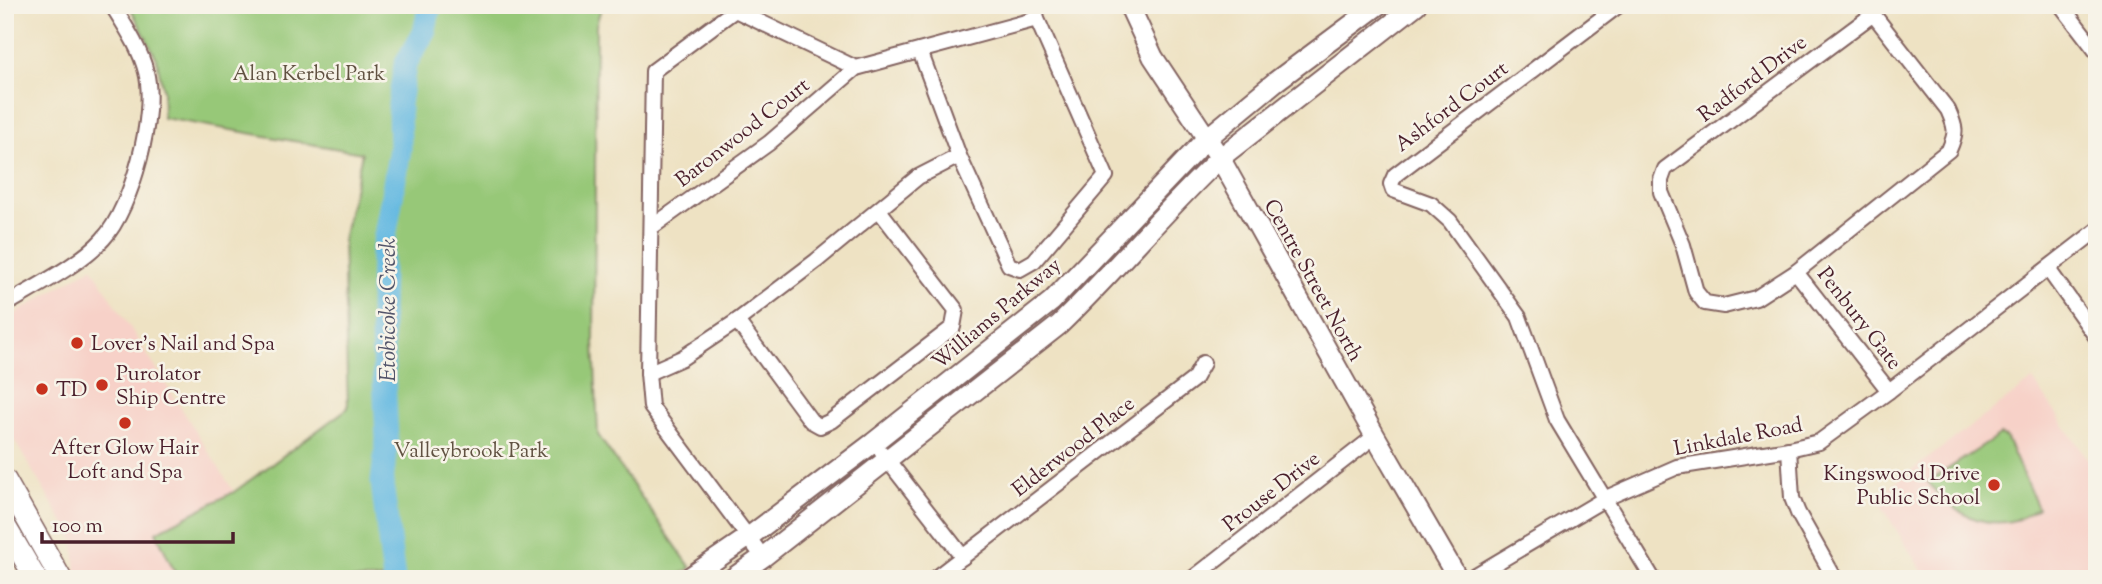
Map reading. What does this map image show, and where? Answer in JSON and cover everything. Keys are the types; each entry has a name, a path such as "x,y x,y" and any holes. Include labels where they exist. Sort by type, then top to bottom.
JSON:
{"main road":[{"name":"Centre Street North","path":"1129,5 1153,57 1220,158 1458,579"},
{"name":"Williams Parkway","path":"687,579 750,536 873,443 1052,301 1206,139 1275,82 1378,5"},
{"path":"732,579 1059,325 1094,292 1190,186 1220,158 1416,5"},
{"path":"5,480 61,579"},
{"path":"5,526 36,579"}],"street":[{"path":"5,305 85,256 103,240 117,222 126,198 148,122 151,95 146,70 135,44 112,5"},
{"name":"Ashford Court","path":"1606,498 1557,420 1520,317 1450,221 1431,204 1393,190 1391,184 1395,175 1619,5"},
{"path":"2061,5 2097,52"},
{"name":"Baronwood Court","path":"764,556 651,407 648,373 653,71 735,10 856,68"},
{"name":"Radford Drive","path":"1869,10 1948,110 1956,126 1955,137 1949,150 1797,271 1756,298 1724,306 1705,303 1696,292 1683,245 1661,192 1661,180 1665,169 1869,10"},
{"name":"Baronwood Court","path":"652,227 769,143 856,68 920,51 1036,12 1106,176 1034,261 1020,269 1009,264 959,156 920,51"},
{"path":"648,373 682,358 737,321 918,177 959,156"},
{"path":"737,321 811,422 820,426 831,421 948,331 953,327 956,310 879,210"},
{"name":"Linkdale Road","path":"1469,579 1606,498 1677,467 1819,442 2097,230"},
{"path":"2048,269 2097,338"},
{"name":"Penbury Gate","path":"1797,271 1889,391"},
{"name":"Elderwood Place","path":"934,579 1195,379 1203,363"},
{"name":"Prouse Drive","path":"1192,579 1375,436"},
{"path":"873,443 963,557"},
{"path":"1789,449 1792,498 1835,579"},
{"path":"1606,498 1653,579"}],"shaded area":[{"path":"92,267 234,492 156,532 178,579 76,579 74,540 5,425 5,320"},
{"name":"Kingswood Drive Public School","path":"2033,380 2097,472 2097,579 1927,579 1876,497"}],"green space":[{"name":"Valleybrook Park","path":"129,5 602,5 596,25 594,341 598,435 691,568 672,579 178,579 156,532 234,492 348,408 343,240 362,153 163,118 163,89 156,57"},
{"path":"2000,435 2006,437 2038,508 2019,519 1992,522 1968,516 1956,509 1928,482"}],"waterway":[{"name":"Etobicoke Creek","path":"394,579 382,482 387,440 381,311 382,254 400,149 399,104 405,65 424,33 430,5"}],"place":[{"name":"Lover's Nail and Spa","path":"77,343"},
{"name":"Purolator Ship Centre","path":"102,385"},
{"name":"TD","path":"42,389"},
{"name":"After Glow Hair Loft and Spa","path":"125,423"},
{"name":"Kingswood Drive Public School","path":"1994,485"}],"park label":[{"name":"Alan Kerbel Park","path":"309,73"}]}
